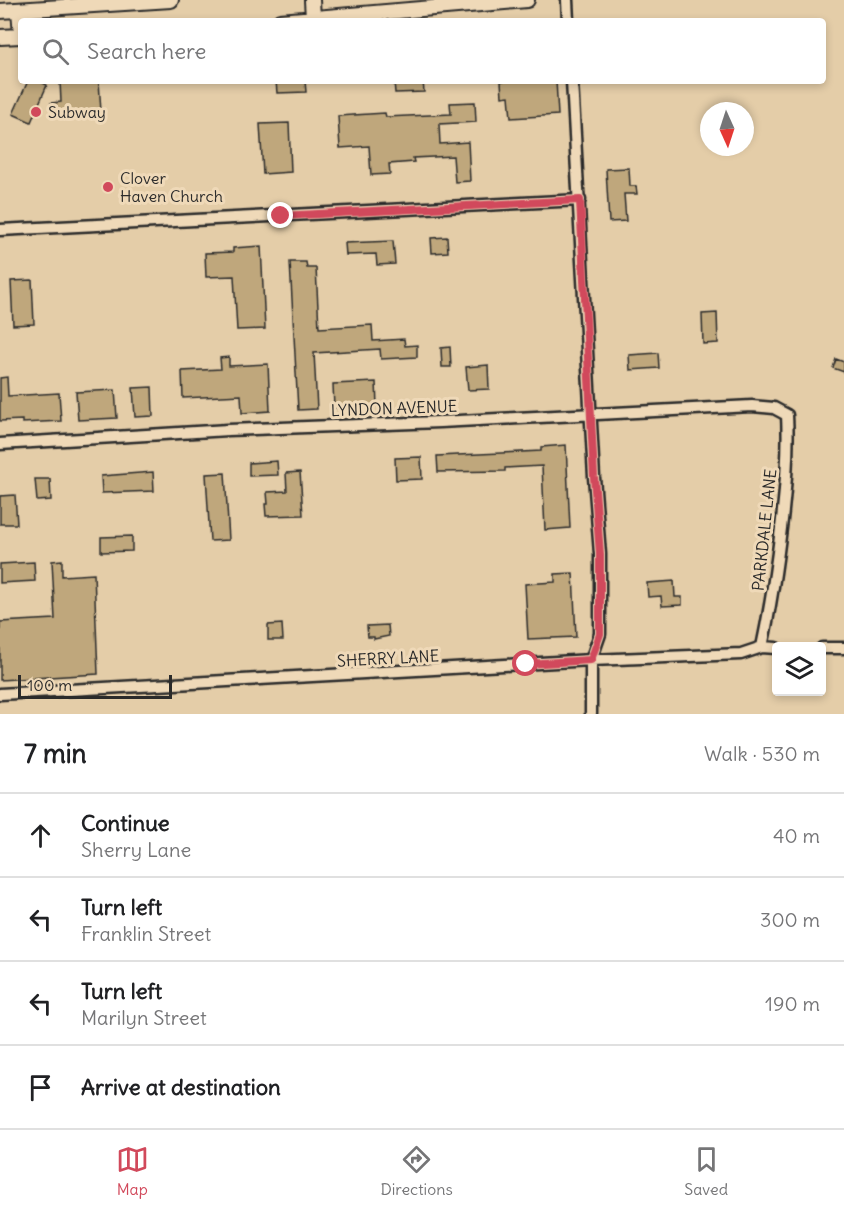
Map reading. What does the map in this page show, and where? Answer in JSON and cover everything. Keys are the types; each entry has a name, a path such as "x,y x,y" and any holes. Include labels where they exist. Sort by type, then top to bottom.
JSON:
{"main road":[{"path":"0,11 171,0"},
{"path":"312,0 313,18 437,4 527,0"},
{"path":"19,10 20,18"},
{"path":"0,37 18,36"}],"street":[{"path":"567,0 568,18"},
{"path":"572,84 600,554 600,634 591,660 591,714"},
{"path":"0,230 580,200"},
{"name":"LYNDON AVENUE","path":"0,444 228,430 752,406 774,408 787,415"},
{"name":"PARKDALE LANE","path":"762,647 773,591 786,480 787,415"},
{"name":"SHERRY LANE","path":"0,694 591,660 741,654 762,647 772,648"},
{"path":"826,648 844,648"}],"building":[{"path":"27,84 47,85 31,122 13,114"},
{"path":"60,84 99,84 101,112 51,114 51,103 61,102"},
{"path":"276,84 305,84 306,92 277,93"},
{"path":"394,84 423,84 424,92 395,93"},
{"path":"501,84 556,84 558,115 511,118 509,96 502,97"},
{"path":"475,102 476,122 439,124 440,144 468,142 470,181 455,182 453,156 413,158 414,162 389,164 390,174 371,175 369,146 340,148 338,116 385,113 386,117 451,114 450,103"},
{"path":"289,123 291,172 263,174 260,124"},
{"path":"629,168 630,186 636,186 637,194 624,194 626,221 609,222 606,169"},
{"path":"447,237 448,252 432,253 431,238"},
{"path":"393,241 395,264 377,265 376,254 346,255 345,243"},
{"path":"261,246 265,329 237,330 234,276 206,277 205,253 233,252 233,248"},
{"path":"290,262 306,262 307,268 316,268 319,328 372,325 373,341 404,339 405,346 417,345 417,357 381,359 380,349 314,353 317,409 298,410"},
{"path":"32,280 34,324 13,325 11,281"},
{"path":"717,313 718,343 703,344 702,314"},
{"path":"450,347 451,367 442,367 441,348"},
{"path":"658,353 659,368 630,370 629,355"},
{"path":"229,357 229,366 268,364 270,411 242,413 241,395 183,398 182,371 221,369 220,358"},
{"path":"836,359 844,362 844,372 833,368"},
{"path":"488,365 489,389 468,390 466,367"},
{"path":"7,377 8,396 59,393 61,421 22,423 22,420 0,421 0,378"},
{"path":"376,382 377,406 334,408 333,384"},
{"path":"152,387 153,416 135,417 133,388"},
{"path":"115,390 117,418 78,420 76,392"},
{"path":"566,445 570,528 545,530 542,466 505,468 505,471 438,472 437,456 541,451 541,447"},
{"path":"421,457 422,479 396,480 395,458"},
{"path":"277,461 278,475 249,476 249,463"},
{"path":"153,472 154,491 102,493 101,476"},
{"path":"300,472 303,515 266,516 267,492 287,491 286,473"},
{"path":"225,473 229,540 210,541 206,474"},
{"path":"35,479 50,479 51,500 37,501"},
{"path":"15,495 17,524 0,524 0,496"},
{"path":"132,536 132,551 101,552 101,537"},
{"path":"62,560 62,576 94,574 98,674 0,680 0,622 55,619 52,561"},
{"path":"34,562 35,581 0,583 0,564"},
{"path":"573,573 576,637 528,639 525,584 555,582 555,574"},
{"path":"674,581 675,597 682,597 682,605 662,606 661,596 648,597 647,583"},
{"path":"282,624 283,640 268,640 268,625"},
{"path":"388,625 389,636 374,639 374,637 368,637 367,626"}],"place":[{"name":"Subway","path":"36,112"},
{"name":"Clover Haven Church","path":"108,187"}],"route":[{"path":"281,216 580,200 600,554 600,634 591,660 526,664"}]}
